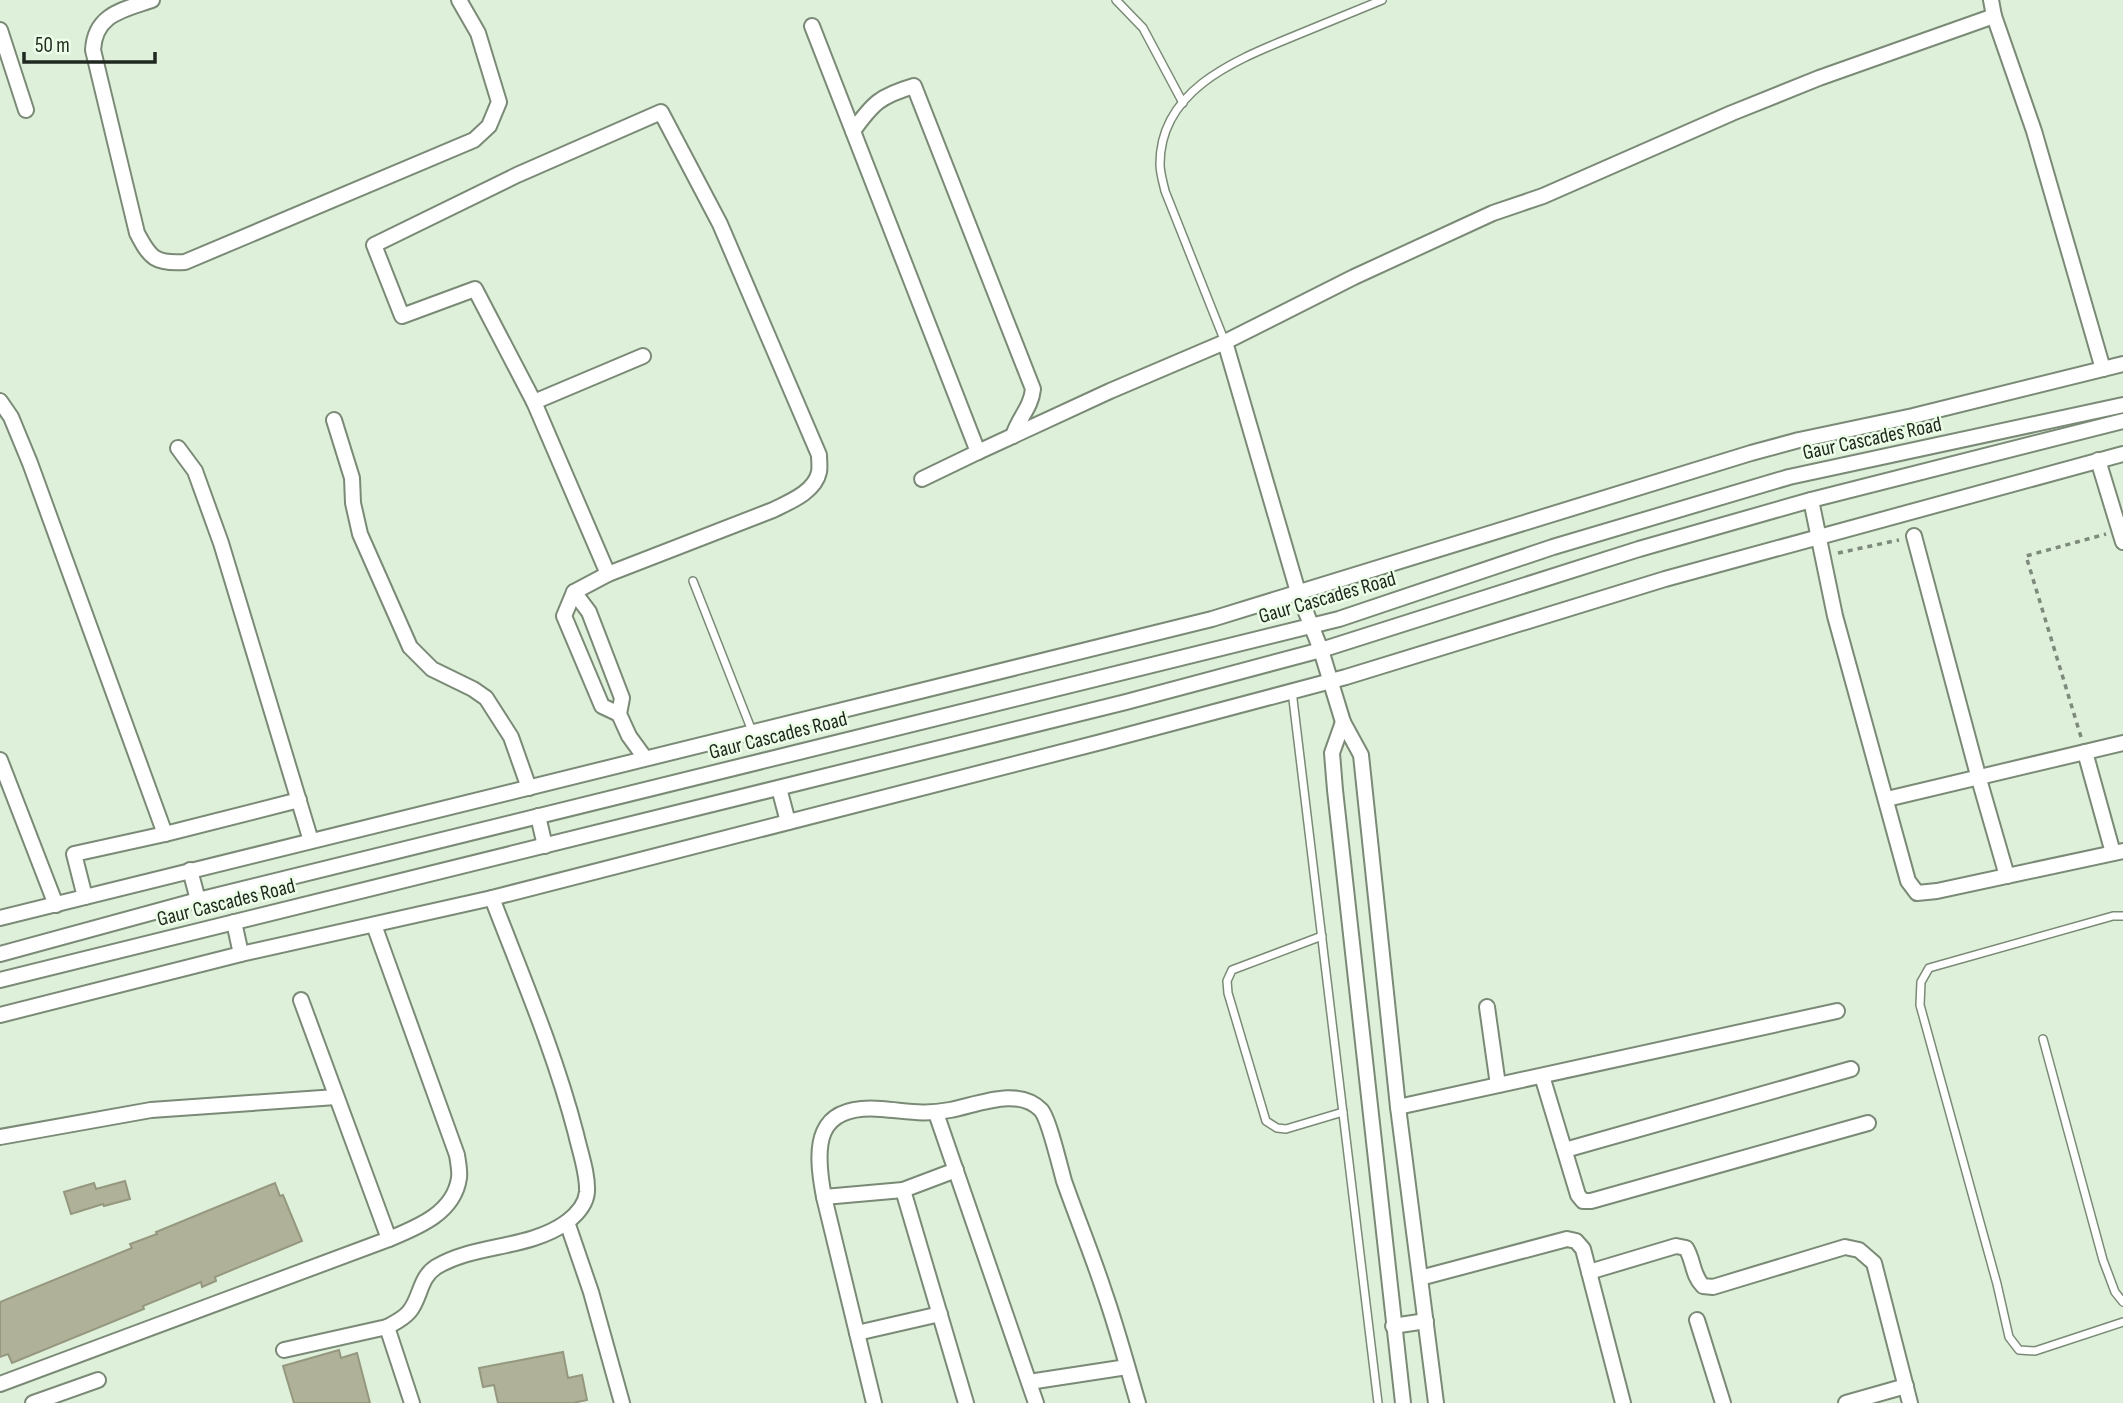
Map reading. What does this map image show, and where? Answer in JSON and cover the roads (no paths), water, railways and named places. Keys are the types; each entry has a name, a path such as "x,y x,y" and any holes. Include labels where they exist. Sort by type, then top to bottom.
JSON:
{"street":[{"path":"152,0 120,11 104,20 93,35 93,50 137,233 152,258 166,263 184,262 474,141 489,126 499,102 478,33 459,0"},
{"path":"1991,0 1994,16 2034,131 2103,369"},
{"path":"922,480 1013,436 1225,342 1354,277 1493,213 1543,196 1819,78 1994,16"},
{"path":"812,26 978,452"},
{"path":"0,30 26,110"},
{"path":"853,131 872,105 893,92 914,86 1034,389 1032,402 1017,422 1013,436"},
{"path":"608,574 534,402 474,289 402,316 374,246 517,174 662,112 720,224 819,455 819,472 813,485 795,499 773,510 608,574 573,592 564,616 602,706 619,714"},
{"path":"1225,342 1298,592 1321,650 1343,722 1361,755 1398,1107 1436,1403"},
{"path":"534,402 643,356"},
{"path":"0,918 1185,626 1751,453 2123,364"},
{"path":"0,401 11,417 30,463 165,834"},
{"name":"Gaur Cascades Road","path":"0,954 198,900 1339,619 1553,547 1789,477 2123,405"},
{"path":"334,420 352,478 353,503 360,534 411,647 432,669 486,698 511,737 529,788"},
{"name":"Gaur Cascades Road","path":"0,980 1126,702 1321,650 1639,549 1811,500 2123,421"},
{"path":"178,448 195,471 221,543 312,841"},
{"path":"0,1015 241,954 492,898 1331,681 1665,579 2123,454"},
{"path":"2098,460 2121,536"},
{"path":"1811,500 1835,616 1908,881 1917,893 2118,852 2085,752"},
{"path":"1914,536 2007,876"},
{"path":"573,592 589,612 622,698 619,714 629,736 645,758"},
{"path":"1343,722 1332,752 1334,778 1403,1403"},
{"path":"1887,799 2123,743"},
{"path":"0,760 56,905"},
{"path":"779,788 788,822"},
{"path":"85,897 74,854 299,800"},
{"path":"538,816 545,846"},
{"path":"190,870 198,900"},
{"path":"284,1350 387,1326 402,1320 411,1310 423,1280 434,1268 460,1257 545,1235 567,1222 582,1208 587,1193 584,1167 555,1062 492,898"},
{"path":"234,922 241,954"},
{"path":"0,1384 389,1239 424,1224 442,1210 454,1194 459,1177 457,1155 374,925"},
{"path":"301,1000 389,1239"},
{"path":"1487,1007 1498,1085"},
{"path":"1398,1107 1837,1011"},
{"path":"1565,1150 1851,1069"},
{"path":"1542,1076 1578,1195 1583,1201 1591,1202 1868,1123"},
{"path":"0,1137 151,1110 336,1097"},
{"path":"874,1403 824,1197 818,1167 820,1136 832,1119 851,1110 936,1113 1009,1097 1030,1101 1043,1112 1105,1293 1135,1403"},
{"path":"936,1113 1036,1403"},
{"path":"824,1197 903,1190 956,1170"},
{"path":"903,1190 966,1403"},
{"path":"567,1222 591,1292 622,1403"},
{"path":"1420,1278 1567,1239 1576,1241 1583,1249 1623,1403"},
{"path":"1589,1272 1676,1246 1686,1248 1695,1278 1703,1286 1713,1287 1845,1247 1859,1250 1874,1263 1910,1403"},
{"path":"857,1333 940,1314"},
{"path":"1697,1320 1723,1403"},
{"path":"1393,1325 1426,1321"},
{"path":"387,1326 412,1403"},
{"path":"1029,1382 1127,1367"},
{"path":"33,1403 98,1380"},
{"path":"1846,1403 1906,1386"}],"lane":[{"path":"1116,0 1143,28 1184,103"},
{"path":"1225,342 1165,191 1160,165 1163,141 1170,122 1195,87 1213,74 1243,58 1382,0"},
{"path":"693,581 752,731"},
{"path":"1292,691 1378,1403"},
{"path":"2123,916 2113,916 1929,968 1921,982 1920,1005 1997,1284 2009,1337 2019,1350 2035,1351 2123,1322"},
{"path":"1322,936 1232,970 1227,981 1228,993 1266,1121 1277,1128 1286,1129 1343,1112"},
{"path":"2043,1039 2104,1260 2115,1292 2123,1302"}]}
